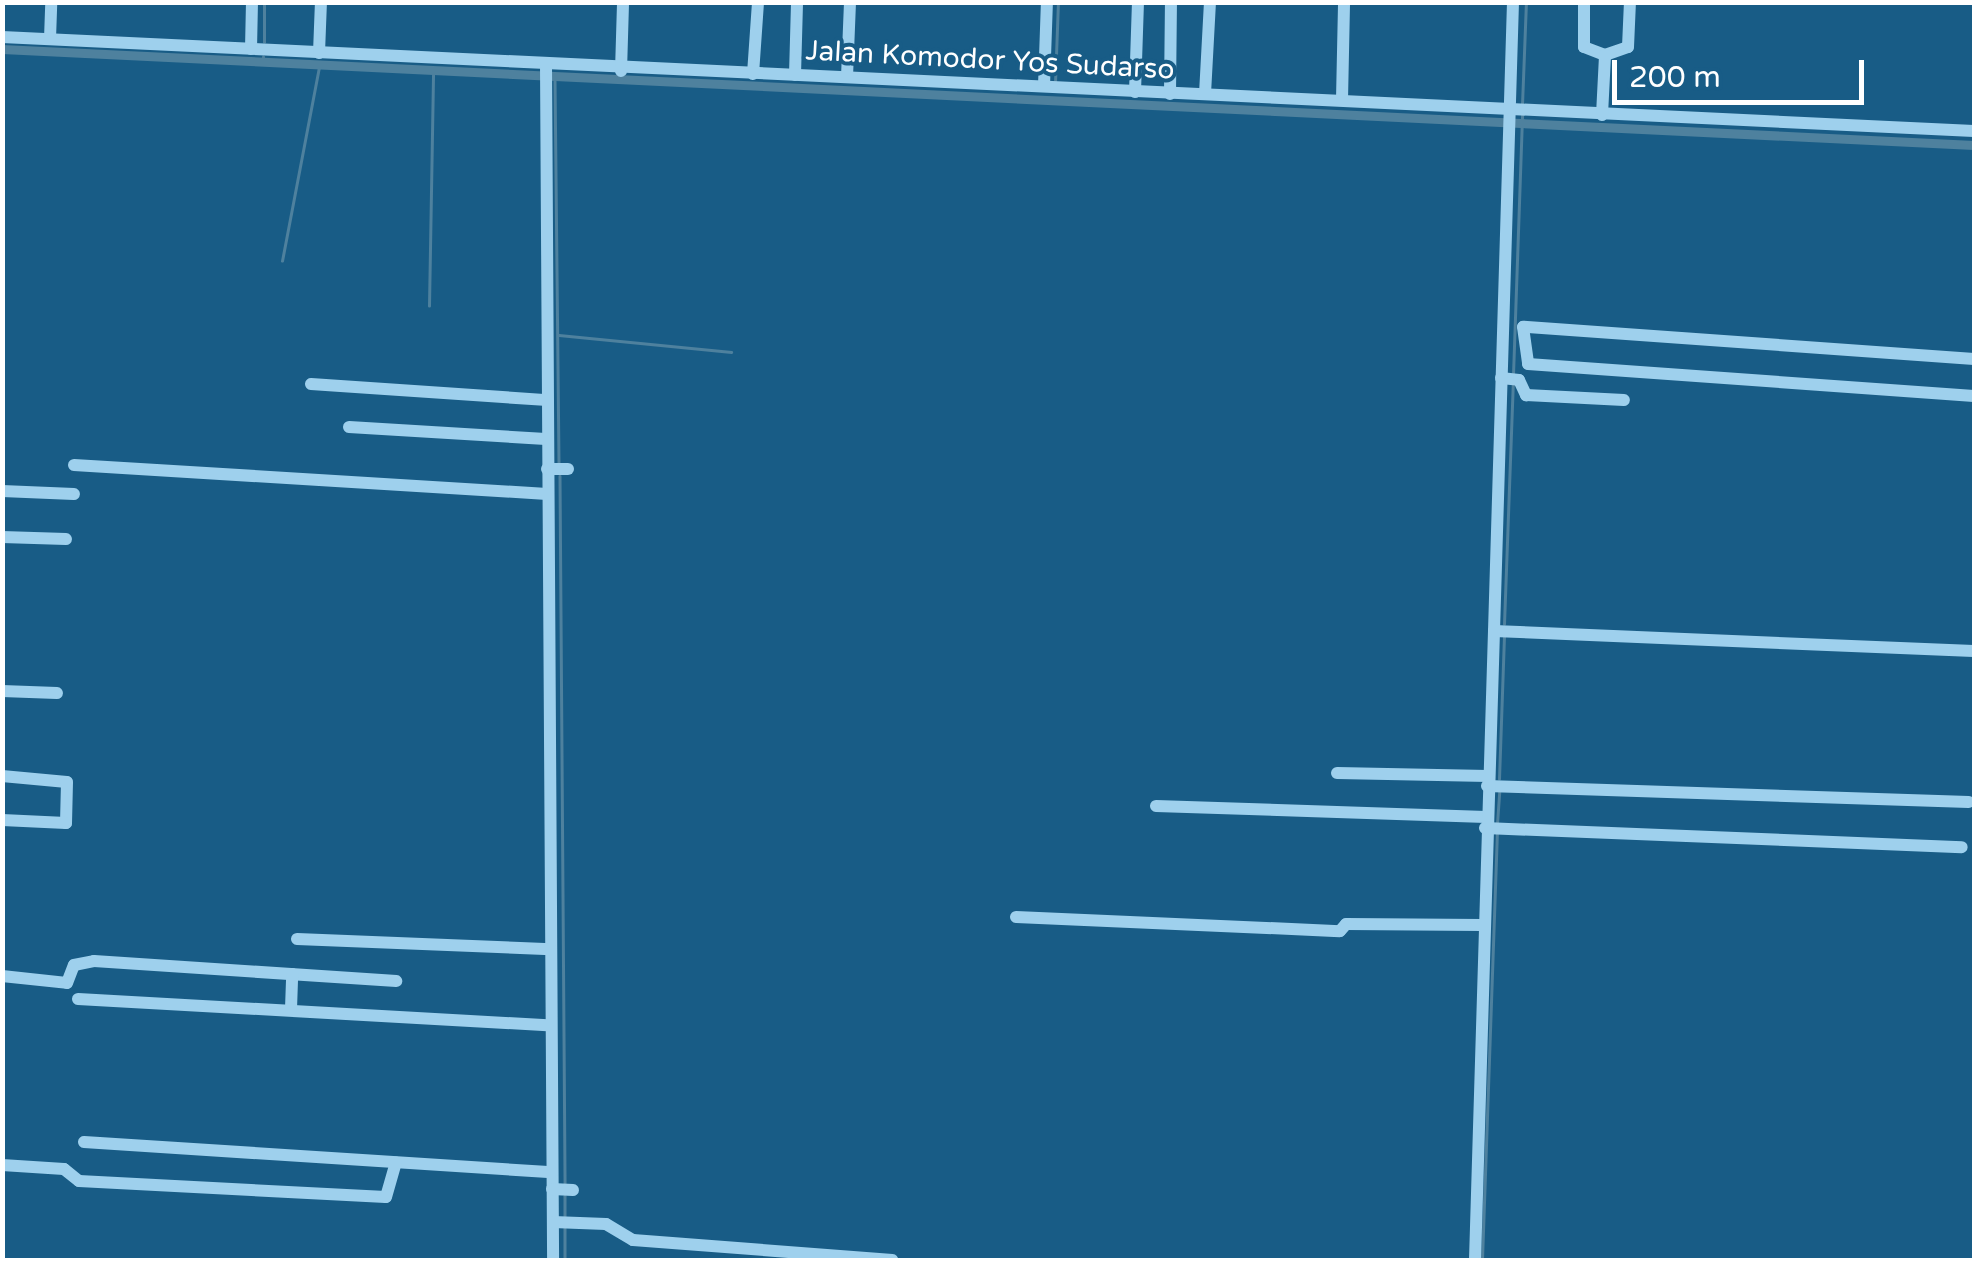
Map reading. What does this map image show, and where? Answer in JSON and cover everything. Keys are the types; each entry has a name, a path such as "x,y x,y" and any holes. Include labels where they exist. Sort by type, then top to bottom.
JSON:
{"street":[{"path":"50,40 51,2"},
{"path":"251,49 252,2"},
{"path":"319,52 321,2"},
{"path":"620,70 623,2"},
{"path":"753,74 758,2"},
{"path":"795,75 798,2"},
{"path":"847,77 850,2"},
{"path":"1047,2 1051,87"},
{"path":"1135,92 1138,2"},
{"path":"1170,94 1172,2"},
{"path":"1205,94 1210,2"},
{"path":"1342,100 1344,2"},
{"path":"1475,1260 1482,925 1501,632 1506,378 1512,334 1509,131 1513,2"},
{"path":"1584,2 1584,48 1605,55 1628,47 1630,2"},
{"name":"Jalan Komodor Yos Sudarso","path":"2,37 547,67 847,77 1342,100 1511,112 1974,130"},
{"path":"1602,114 1605,55"},
{"path":"547,67 546,440 559,469 547,494 547,1025 552,1172 564,1190 553,1260"},
{"path":"1512,334 1530,324 1974,359"},
{"path":"1512,334 1528,364 1974,396"},
{"path":"1506,378 1526,395 1624,400"},
{"path":"311,384 546,400"},
{"path":"349,427 546,440"},
{"path":"74,464 547,494"},
{"path":"2,491 74,494"},
{"path":"2,536 66,540"},
{"path":"1501,632 1974,651"},
{"path":"2,691 57,693"},
{"path":"1336,773 1493,784 1969,802"},
{"path":"2,776 65,779 67,819 2,820"},
{"path":"1156,806 1962,847"},
{"path":"1016,917 1340,932 1346,924 1482,925"},
{"path":"298,938 550,949"},
{"path":"2,976 67,983 74,964 94,960 396,981"},
{"path":"291,1009 292,974"},
{"path":"78,999 547,1025"},
{"path":"84,1142 552,1172"},
{"path":"2,1166 64,1170 79,1181 386,1197 396,1162"},
{"path":"562,1222 606,1224 633,1240 892,1260"}],"waterway":[{"path":"264,2 264,42"},
{"path":"1055,83 1058,2"},
{"path":"1522,105 1526,2"},
{"path":"2,49 1974,145"},
{"path":"262,64 263,57"},
{"path":"282,261 319,67"},
{"path":"429,306 433,73"},
{"path":"555,80 559,463"},
{"path":"1513,375 1522,113"},
{"path":"559,335 731,352"},
{"path":"1504,624 1513,383"},
{"path":"560,476 565,1183"},
{"path":"1499,779 1504,637"},
{"path":"1497,824 1499,792"},
{"path":"1482,1260 1497,832"},
{"path":"565,1196 565,1218"},
{"path":"565,1226 565,1260"}]}
